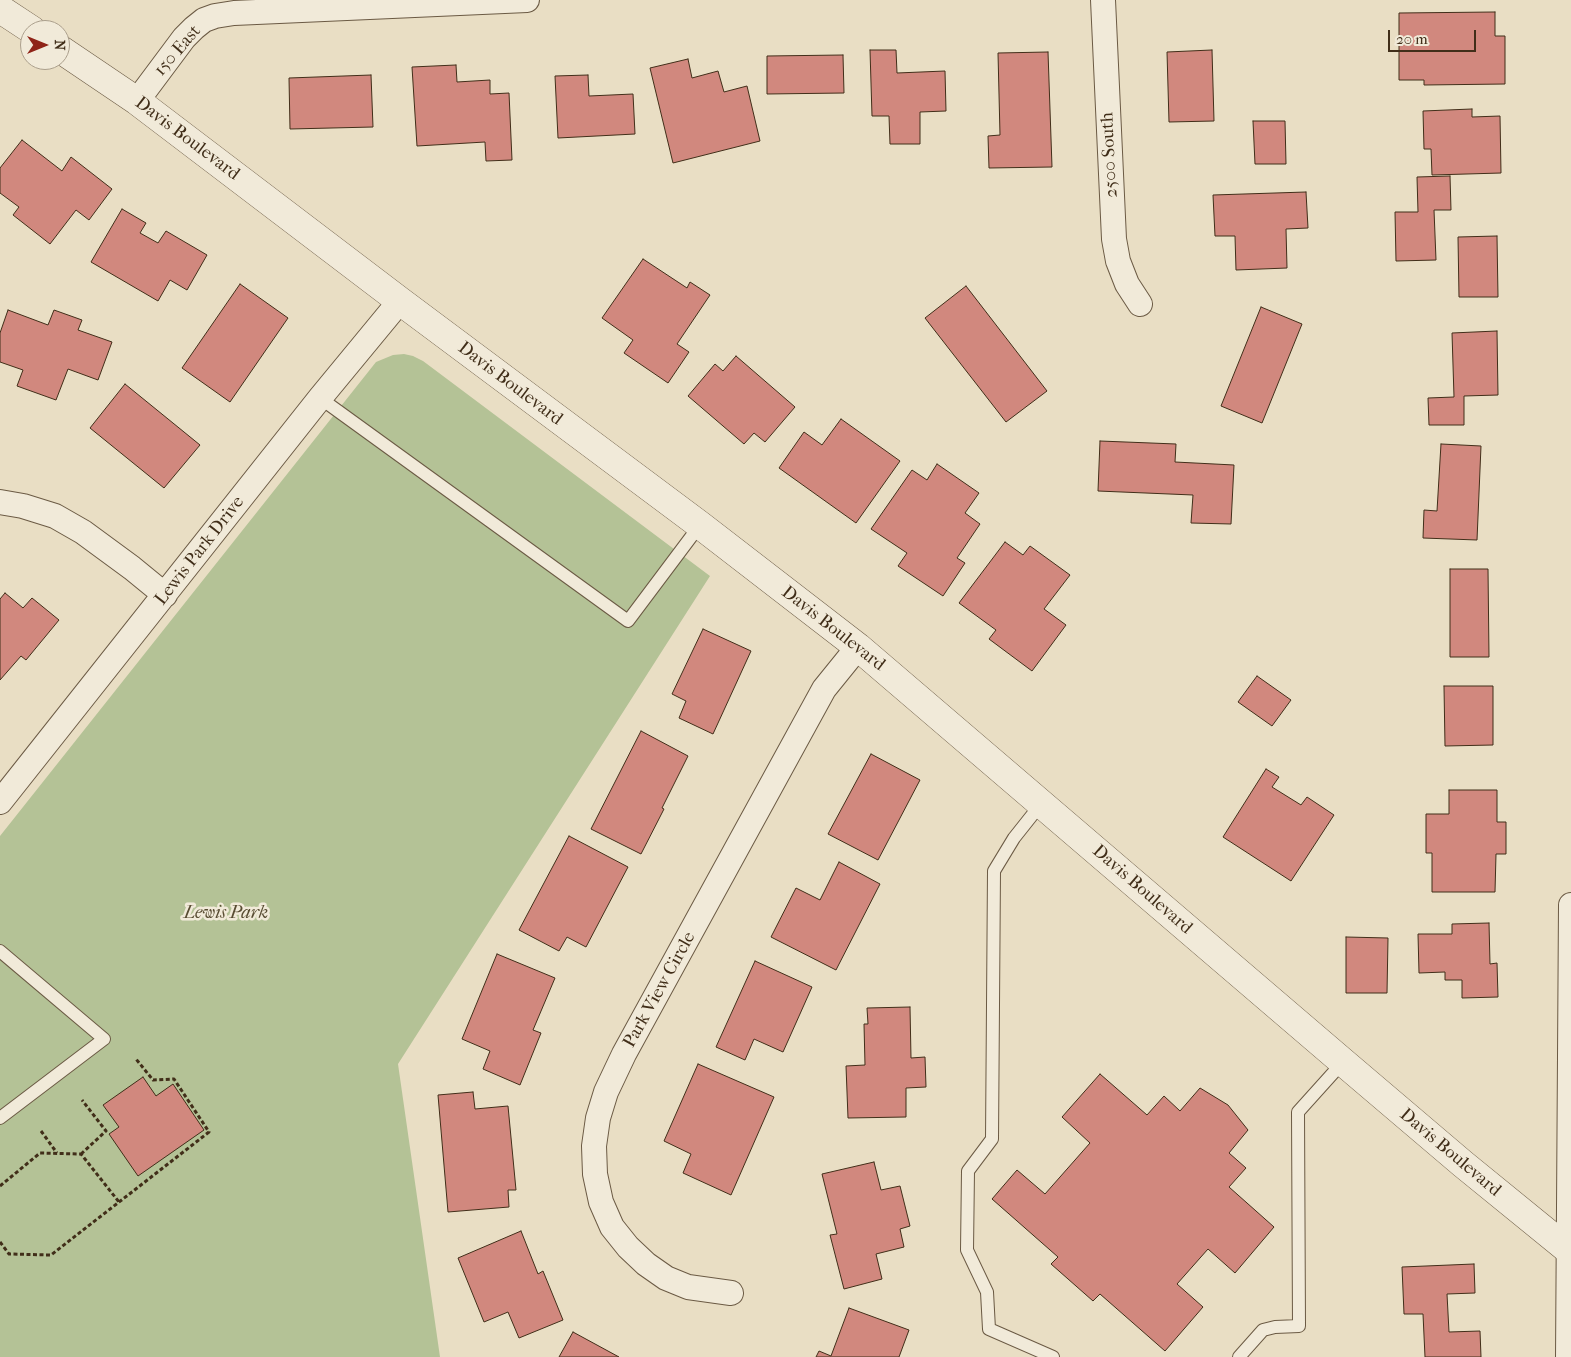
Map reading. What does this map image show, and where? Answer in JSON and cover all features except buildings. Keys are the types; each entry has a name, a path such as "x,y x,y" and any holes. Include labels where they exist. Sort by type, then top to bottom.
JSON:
{"street":[{"name":"150 East","path":"137,101 184,38 204,20 215,16 234,13 527,0"},
{"name":"2500 South","path":"1103,0 1114,239 1118,261 1127,284 1140,304"},
{"path":"0,9 20,22"},
{"name":"Davis Boulevard","path":"70,56 137,101 400,301 700,525 858,647 1463,1164 1570,1251"},
{"name":"Lewis Park Drive","path":"0,802 320,398 400,301"},
{"path":"0,502 22,506 55,516 83,532 165,595"},
{"name":"Park View Circle","path":"731,1292 688,1287 666,1278 646,1264 628,1247 612,1227 601,1202 595,1174 594,1146 598,1118 606,1092 624,1054 824,689 858,647"},
{"path":"1568,1357 1571,905"}],"lane":[{"path":"320,398 628,621 700,525"},
{"path":"1041,804 1014,838 994,871 992,1139 968,1171 967,1250 987,1292 989,1328 1053,1357"},
{"path":"0,951 104,1039 0,1118"},
{"path":"1238,1357 1262,1330 1275,1327 1299,1326 1298,1112 1343,1062"}],"path":[{"path":"0,1242 9,1254 51,1255 209,1132 174,1080 153,1080 136,1059"},
{"path":"0,1186 40,1153 81,1154 106,1131 82,1100"},
{"path":"41,1131 58,1153"},
{"path":"81,1154 119,1202"}],"green space":[{"name":"Lewis Park","path":"404,354 423,361 710,576 398,1064 440,1357 0,1357 0,836 376,362 393,355"}]}
